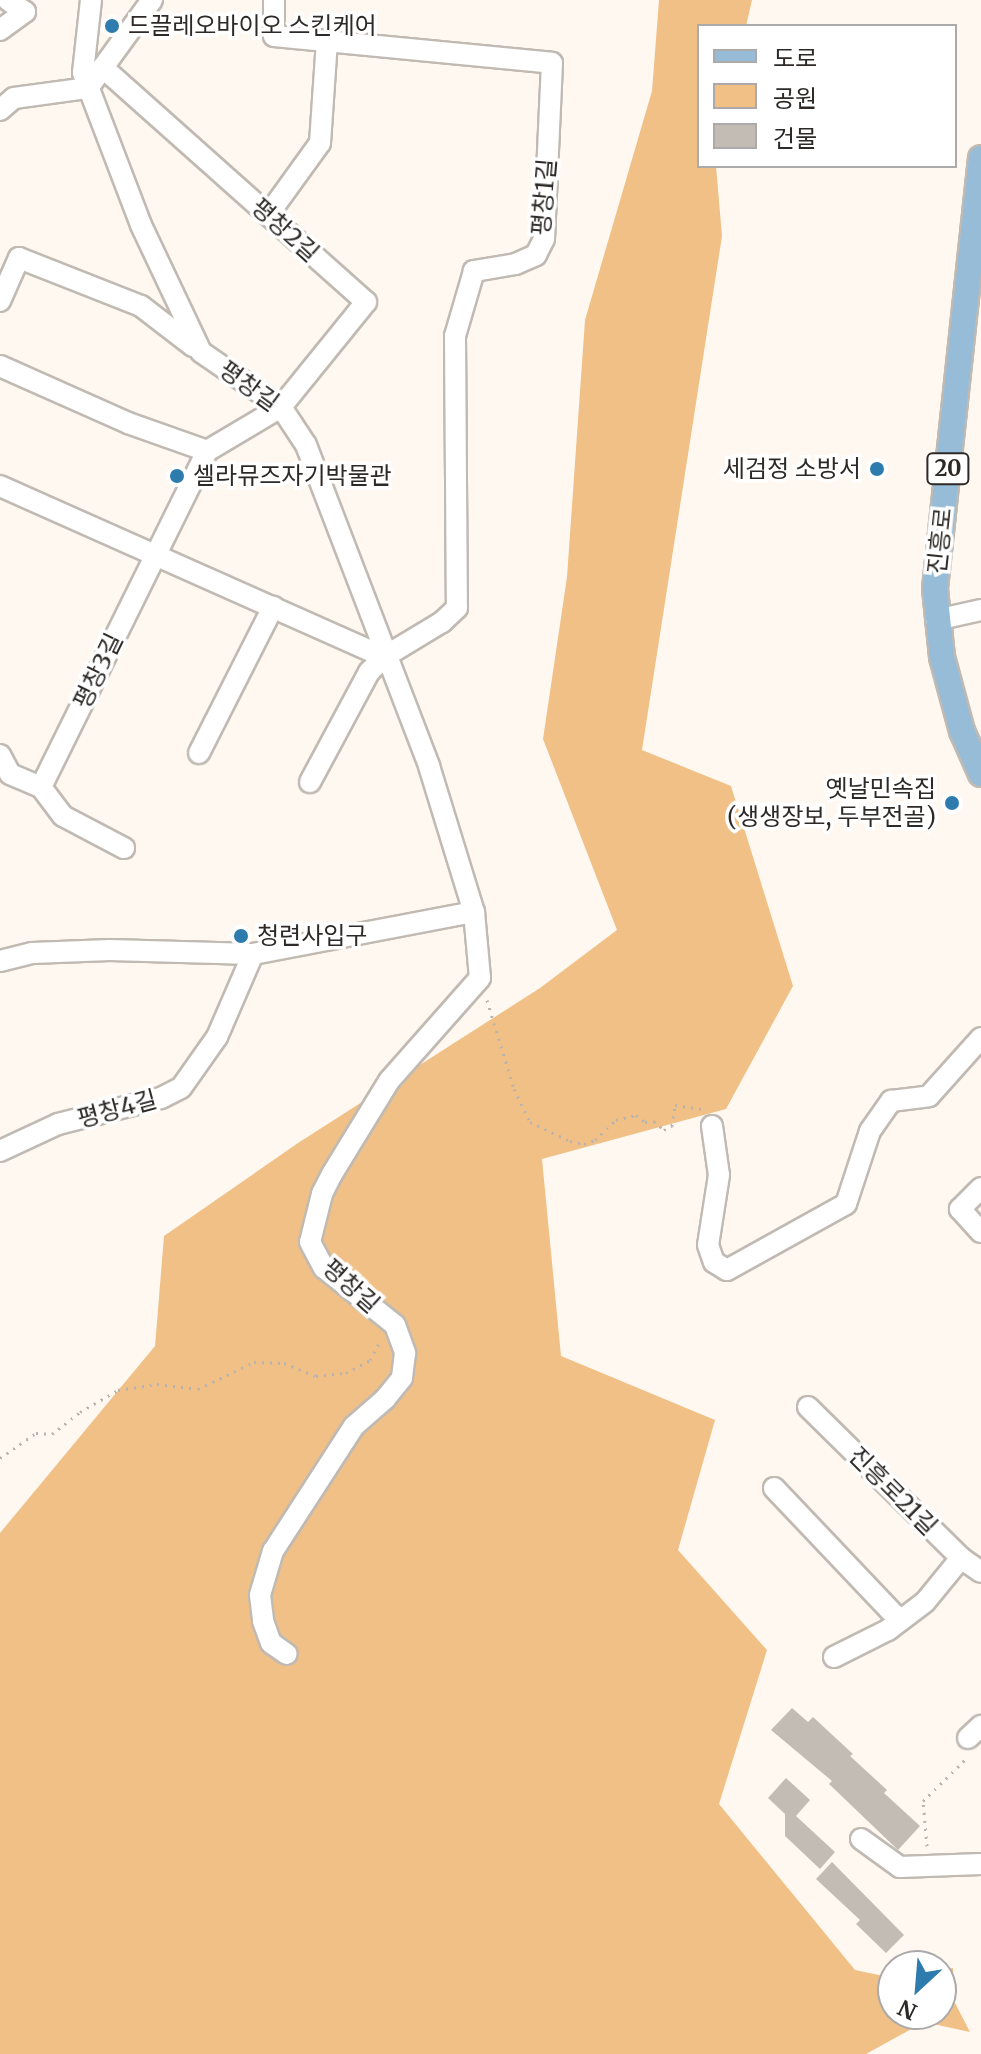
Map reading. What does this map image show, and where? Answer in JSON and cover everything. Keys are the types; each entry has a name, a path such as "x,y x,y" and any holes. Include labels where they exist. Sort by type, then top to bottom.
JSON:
{"main road":[{"name":"진흥로","path":"981,158 976,271 935,589 936,620 962,731 981,774"}],"street":[{"path":"0,30 25,12 8,0"},
{"name":"평창길","path":"91,0 83,73 141,225 201,352 281,407 306,445 384,657 429,766 474,912 480,978 389,1081 322,1194 310,1242 324,1268 395,1325 405,1353 402,1378 385,1399 354,1426 273,1551 260,1595 263,1621 271,1643 287,1654"},
{"path":"0,110 14,98 88,88 152,0"},
{"name":"평창1길","path":"274,0 274,36 552,63 544,239 536,255 516,264 474,271 455,336 457,608 442,622 384,657"},
{"path":"268,215 320,143 327,41"},
{"name":"평창2길","path":"103,68 366,302 281,407"},
{"path":"0,301 19,258 141,306 201,352"},
{"path":"0,366 128,423 207,451 281,407"},
{"name":"평창3길","path":"41,787 207,451"},
{"path":"0,486 384,657 369,672 310,782"},
{"path":"199,753 273,607"},
{"path":"936,620 981,610"},
{"path":"0,755 10,774 41,787 63,816 124,848"},
{"path":"0,961 32,953 110,950 253,954 474,912"},
{"name":"평창4길","path":"0,1151 58,1124 161,1098 181,1088 217,1037 253,954"},
{"path":"712,1126 719,1175 708,1245 714,1262 727,1270 846,1204 870,1131 891,1101 929,1096 981,1038"},
{"path":"981,1188 960,1209 981,1232"},
{"name":"진흥로21길","path":"808,1407 961,1558 981,1572"},
{"path":"774,1488 900,1621"},
{"path":"834,1657 900,1621 925,1602 961,1558"},
{"path":"861,1839 900,1867 981,1864"}],"path":[{"path":"480,978 514,1089 530,1122 570,1141 584,1144 595,1140 616,1120 636,1115 668,1129 672,1126 675,1105 703,1110 712,1126"},
{"path":"0,1458 36,1433 52,1434 80,1412 118,1390 157,1384 198,1389 254,1362 284,1363 316,1376 346,1373 370,1360 383,1334 375,1309"},
{"path":"929,1866 923,1801 974,1739"}],"green space":[{"path":"659,0 752,0 746,24 697,24 697,168 716,168 722,236 642,750 731,786 793,986 726,1109 542,1159 561,1356 715,1420 678,1550 767,1650 719,1804 855,1970 877,1975 877,2030 910,2030 866,2054 0,2054 0,1533 155,1346 164,1236 298,1143 540,988 617,930 543,739 567,577 585,320 652,91"},
{"path":"957,2007 970,2032 957,2029"}],"building":[{"path":"792,1708 808,1722 813,1717 853,1754 850,1756 887,1790 884,1793 920,1826 898,1850 829,1784 832,1781 771,1730"},
{"path":"786,1778 810,1800 796,1816 835,1852 820,1869 785,1836 785,1814 768,1798"},
{"path":"832,1862 904,1935 889,1950 883,1950 856,1924 860,1920 816,1879"}],"place":[{"name":"드끌레오바이오 스킨케어","path":"112,26"},
{"name":"세검정 소방서","path":"877,469"},
{"name":"셀라뮤즈자기박물관","path":"177,476"},
{"name":"옛날민속집 (생생장보, 두부전골)","path":"952,803"},
{"name":"청련사입구","path":"241,936"}]}
